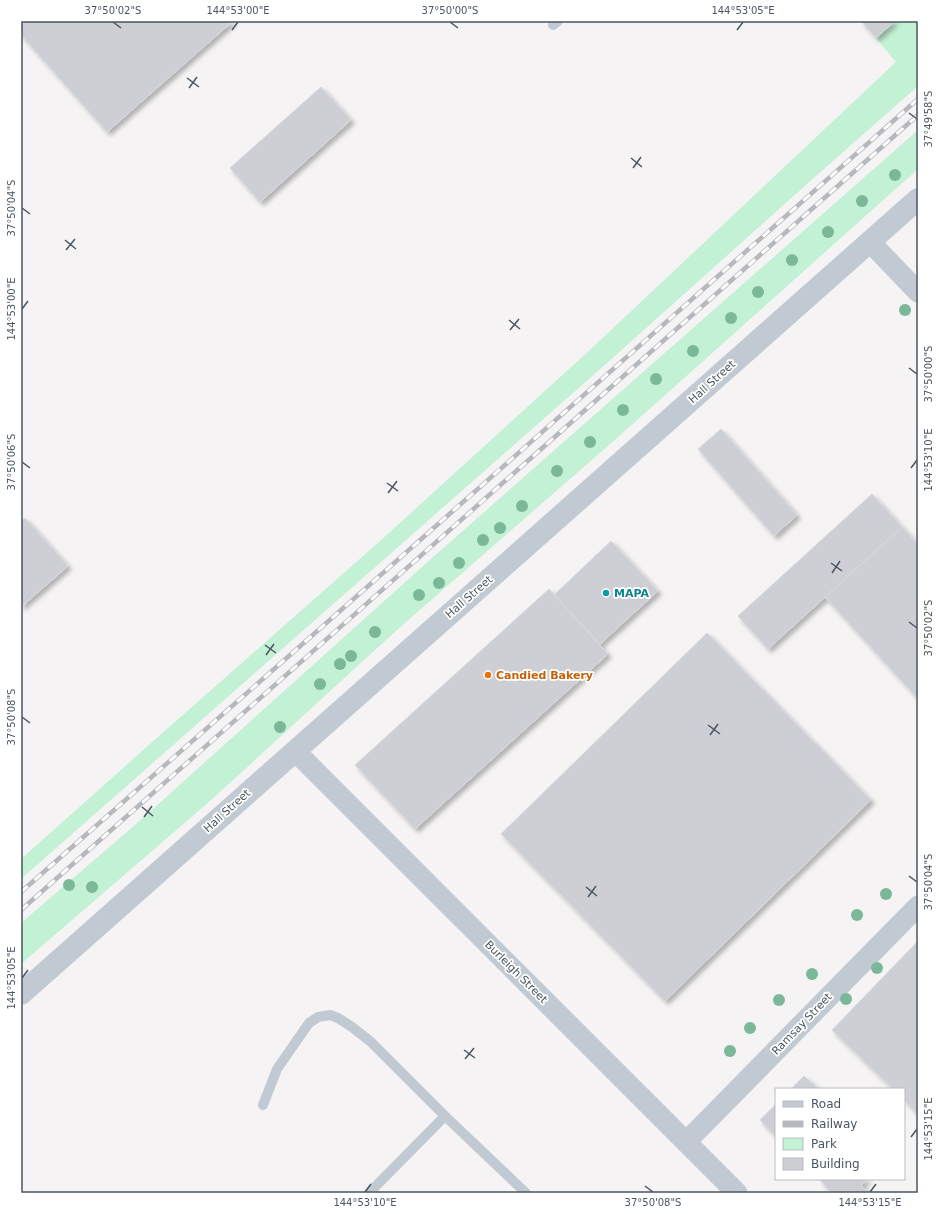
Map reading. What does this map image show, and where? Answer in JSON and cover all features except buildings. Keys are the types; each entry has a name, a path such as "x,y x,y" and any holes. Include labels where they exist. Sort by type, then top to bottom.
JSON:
{"street":[{"name":"Hall Street","path":"21,994 918,199"},
{"path":"870,242 918,292"},
{"name":"Burleigh Street","path":"295,750 737,1193"},
{"name":"Ramsay Street","path":"686,1142 918,906"}],"lane":[{"path":"263,1105 278,1069 309,1023 318,1017 330,1015 342,1020 371,1042 445,1116 526,1193"},
{"path":"369,1193 445,1116"}],"green space":[{"path":"895,21 918,21 918,86 607,363 21,879 21,859 379,542 592,348 896,62 876,38"},
{"path":"918,130 918,169 617,438 398,629 210,801 21,964 21,923 135,825 432,558"}],"railway":[{"path":"21,892 918,99"},
{"path":"21,910 918,115"}],"place":[{"name":"MAPA","path":"606,593"},
{"name":"Candied Bakery","path":"488,675"}]}
